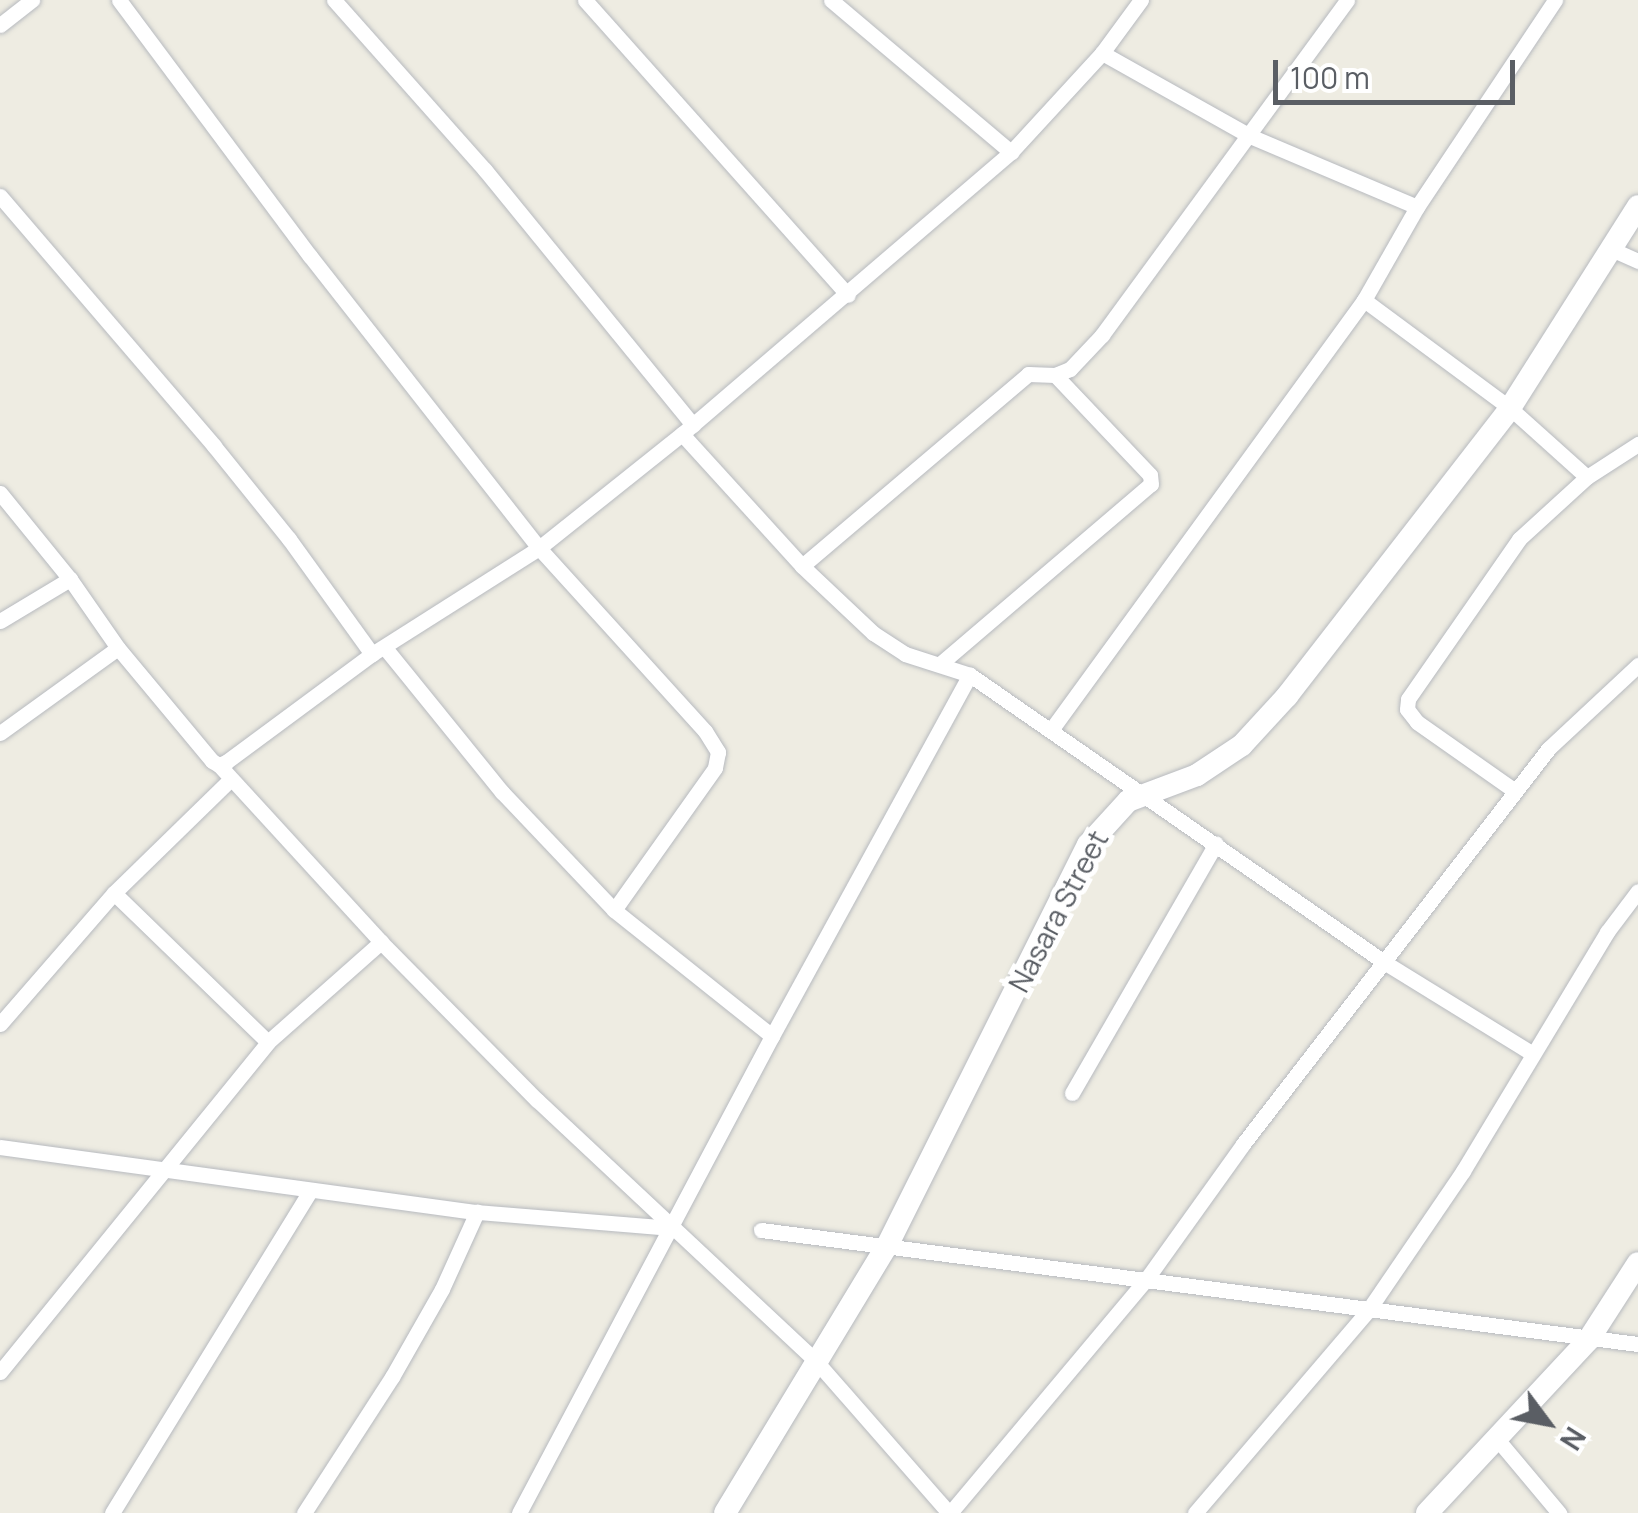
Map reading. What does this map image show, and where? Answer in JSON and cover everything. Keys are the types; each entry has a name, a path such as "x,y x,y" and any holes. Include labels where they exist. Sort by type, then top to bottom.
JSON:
{"street":[{"path":"0,25 32,0"},
{"path":"119,0 310,256 539,548 705,731 718,752 715,768 614,910"},
{"path":"334,0 485,170 688,430 802,566 873,633 905,654 970,675 1384,962 1533,1054"},
{"path":"585,0 848,295"},
{"path":"831,0 1012,152"},
{"path":"219,765 379,651 539,548 688,430 1012,152 1102,53 1141,0"},
{"path":"802,566 1028,374 1055,375 1070,369 1102,334 1347,0"},
{"path":"1050,730 1364,300 1417,207 1554,0"},
{"path":"1102,53 1250,136 1417,207"},
{"path":"0,196 214,446 379,651 502,792 614,910 772,1036"},
{"name":"Nasara Street","path":"725,1513 814,1360 887,1246 1088,845 1108,819 1143,794 1197,776 1242,745 1286,696 1510,408 1638,206"},
{"path":"1611,248 1638,262"},
{"path":"1364,300 1510,408 1588,477"},
{"path":"940,664 1151,484 1150,475 1055,375"},
{"path":"1515,791 1417,722 1407,709 1408,699 1519,539 1588,477 1638,444"},
{"path":"2,498 70,579 118,648 231,779 381,942 537,1100 814,1360 949,1513 1145,1281 1243,1144 1549,748 1638,665"},
{"path":"0,621 70,579"},
{"path":"0,733 118,648"},
{"path":"519,1513 674,1228 772,1036 970,675"},
{"path":"0,1024 114,893 231,779"},
{"path":"1072,1093 1216,844"},
{"path":"1196,1513 1369,1309 1463,1171 1607,932 1638,891"},
{"path":"114,893 268,1042"},
{"path":"0,1372 268,1042 381,942"},
{"path":"0,1147 310,1192 477,1212 674,1228"},
{"path":"112,1513 310,1192"},
{"path":"304,1513 392,1376 442,1289 477,1212"},
{"path":"761,1230 1638,1344"},
{"path":"1427,1513 1589,1339 1638,1263"},
{"path":"1498,1439 1559,1513"}]}
